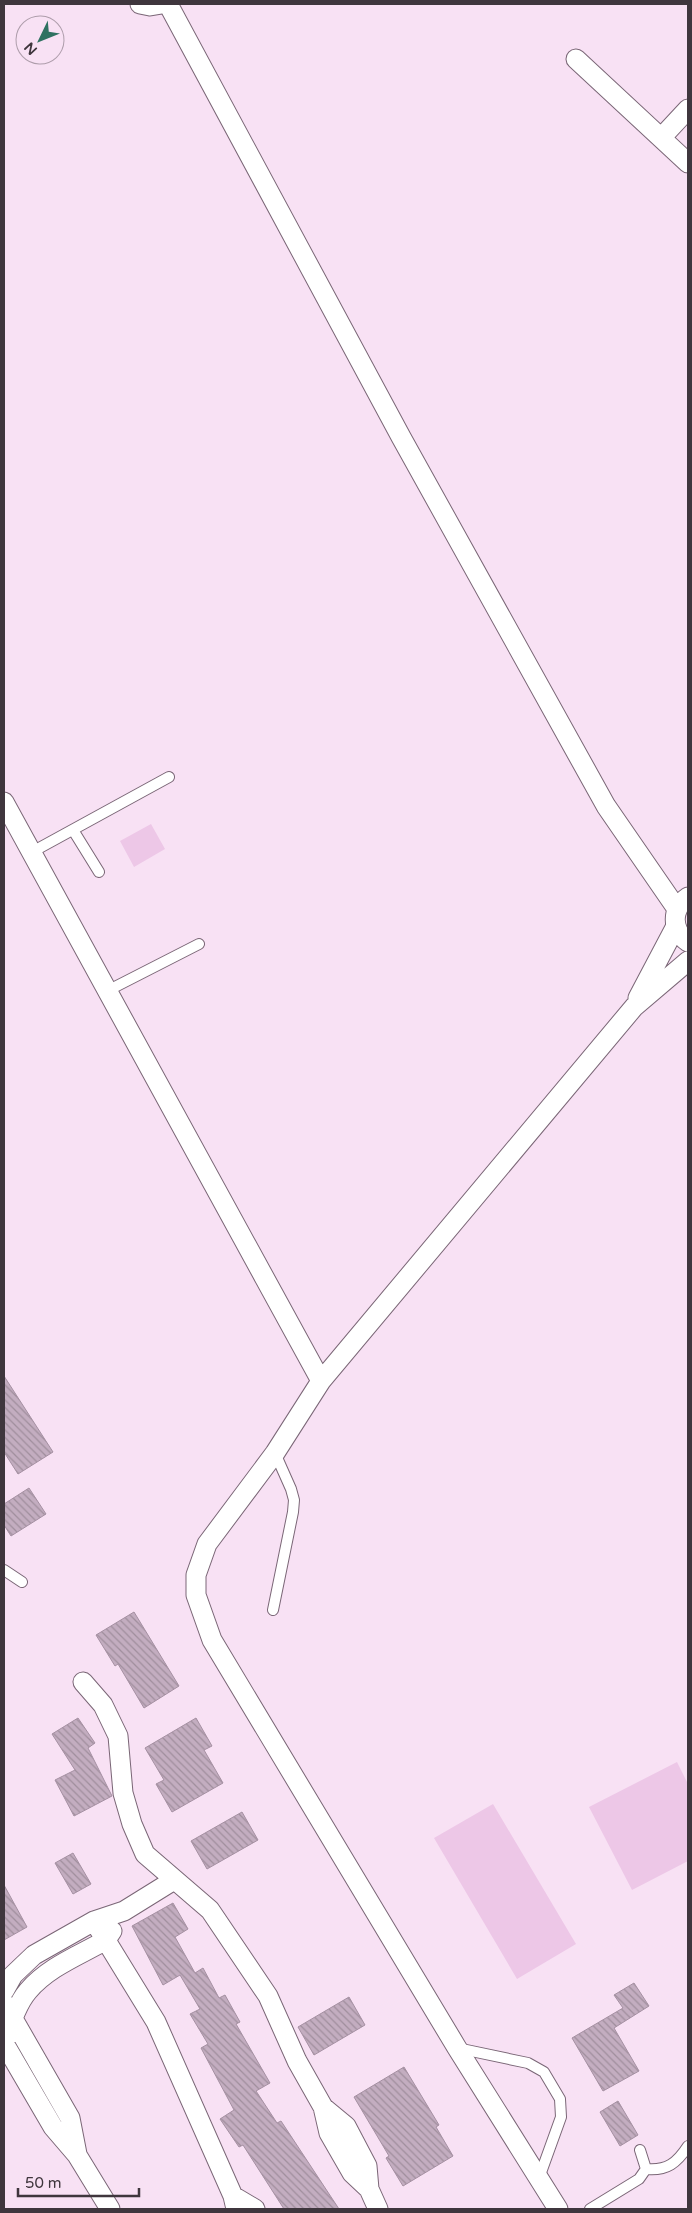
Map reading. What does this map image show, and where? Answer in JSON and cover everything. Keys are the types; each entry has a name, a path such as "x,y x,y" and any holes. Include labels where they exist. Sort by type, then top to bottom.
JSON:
{"street":[{"path":"140,4 150,6 162,4"},
{"path":"168,4 401,437 601,797 680,911 680,934 688,942"},
{"path":"576,59 688,163"},
{"path":"661,138 688,109"},
{"path":"4,802 321,1381"},
{"path":"634,1007 680,911"},
{"path":"558,2209 457,2048 212,1640 200,1611 196,1595 196,1575 207,1544 275,1454 321,1381 634,1007 688,961"},
{"path":"84,1682 104,1705 118,1736 123,1793 132,1824 145,1854 210,1910 268,1996 297,2061 323,2107 346,2126 367,2166 369,2189 378,2209"},
{"path":"4,1991 13,1975 34,1955 94,1921 124,1910 174,1880"},
{"path":"110,2209 77,2155 53,2127 4,2044 9,2011 46,1974 106,1940 124,1910"},
{"path":"94,1921 156,2022 234,2202 255,2209"},
{"path":"52,1945 63,1964"},
{"path":"9,2011 70,2118 77,2155"}],"lane":[{"path":"32,852 169,777"},
{"path":"73,830 99,872"},
{"path":"107,991 199,944"},
{"path":"273,1610 294,1500 275,1454"},
{"path":"4,1570 22,1582"},
{"path":"457,2048 528,2063 544,2072 560,2099 562,2116 539,2178"},
{"path":"646,2169 660,2170 670,2166 680,2159 688,2146"},
{"path":"640,2150 646,2169"},
{"path":"590,2209 639,2179 646,2169"}],"shaded area":[{"path":"151,824 165,849 134,867 120,841"},
{"path":"677,1762 688,1784 688,1861 632,1890 589,1807"},
{"path":"493,1804 576,1944 517,1979 434,1838"}],"building":[{"path":"4,1376 53,1452 18,1474 4,1452"},
{"path":"29,1488 46,1514 11,1536 4,1525 4,1504"},
{"path":"134,1612 179,1686 144,1708 118,1664 115,1666 96,1635"},
{"path":"78,1718 95,1743 88,1748 112,1796 74,1816 55,1780 75,1770 52,1734"},
{"path":"196,1718 212,1746 204,1750 223,1783 172,1812 156,1784 164,1780 145,1748"},
{"path":"242,1812 258,1840 207,1869 191,1841"},
{"path":"73,1853 91,1884 73,1894 55,1863"},
{"path":"4,1885 27,1927 4,1940"},
{"path":"173,1903 188,1929 175,1937 195,1973 203,1968 219,1998 225,1995 240,2022 236,2024 270,2083 256,2091 277,2123 281,2121 339,2209 284,2209 243,2145 239,2147 220,2119 234,2110 201,2048 208,2044 190,2014 200,2009 180,1975 163,1985 132,1926"},
{"path":"634,1983 649,2006 614,2028 639,2071 603,2091 572,2038 623,2008 614,1995"},
{"path":"349,1997 365,2025 314,2055 298,2027"},
{"path":"404,2067 439,2125 436,2127 453,2156 403,2186 386,2158 389,2156 354,2097"},
{"path":"618,2101 638,2135 620,2146 600,2112"}]}
